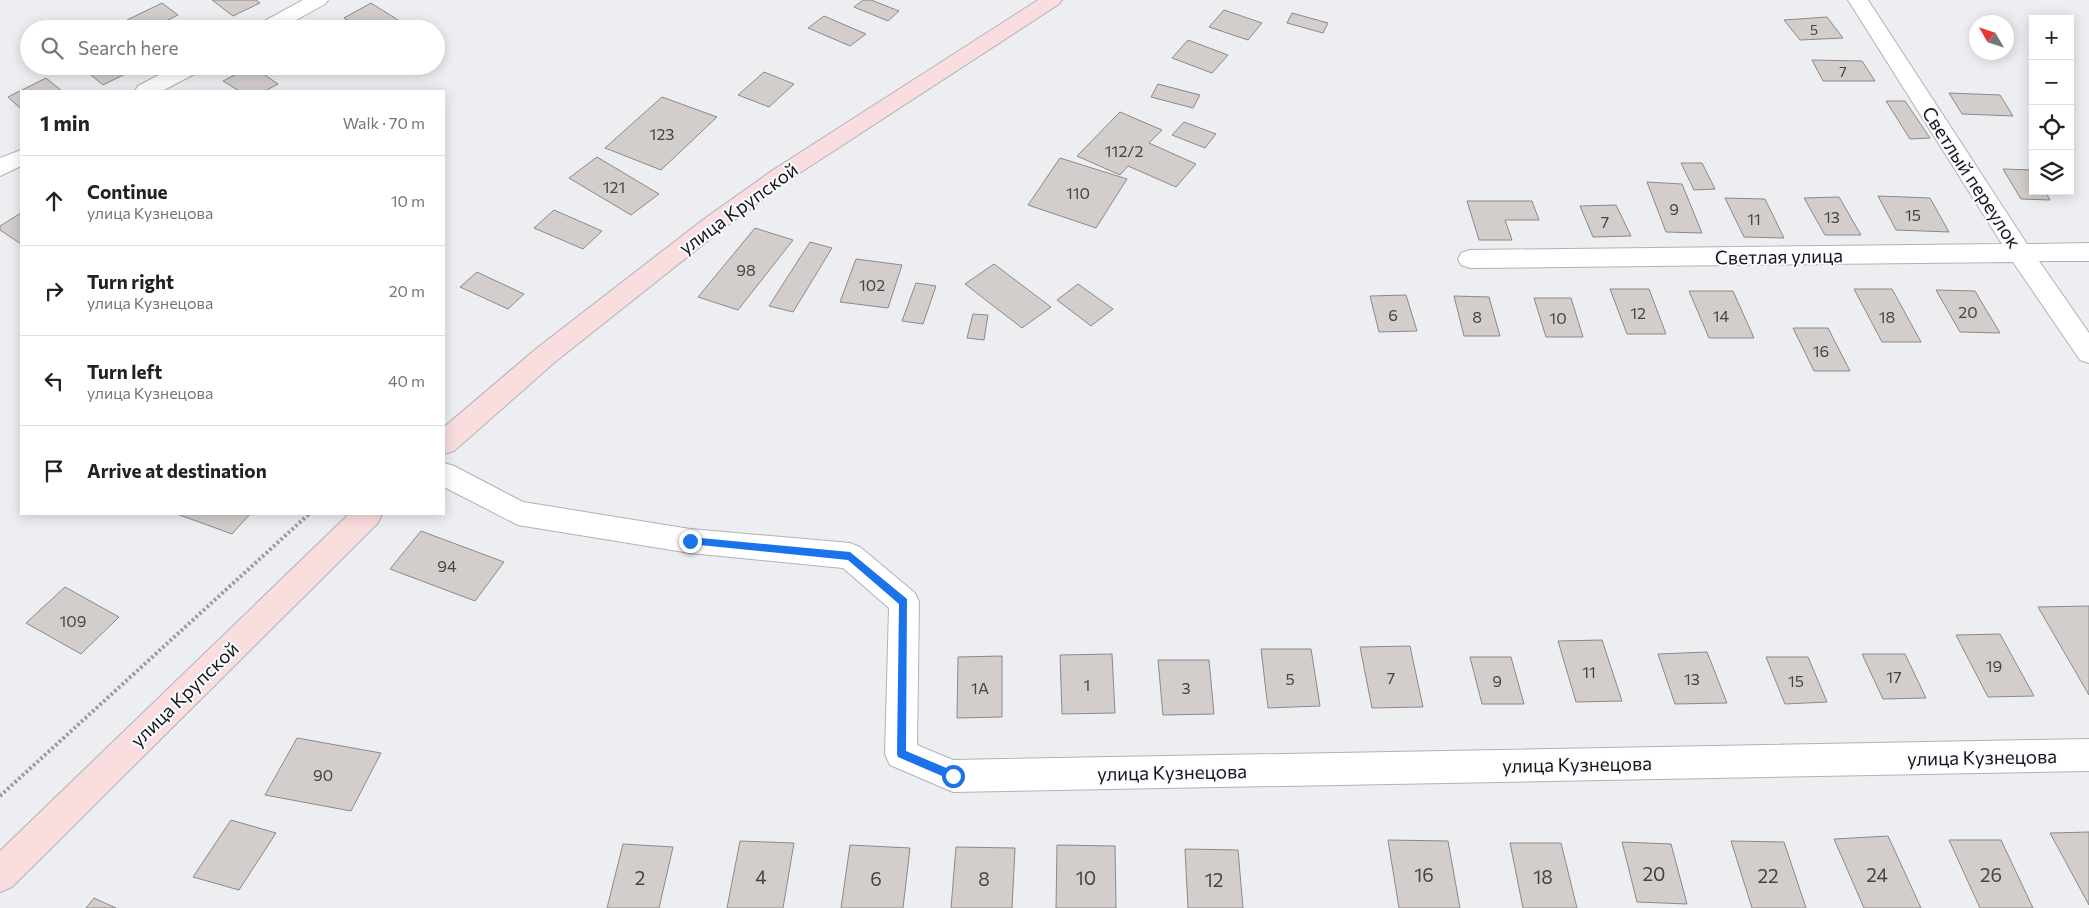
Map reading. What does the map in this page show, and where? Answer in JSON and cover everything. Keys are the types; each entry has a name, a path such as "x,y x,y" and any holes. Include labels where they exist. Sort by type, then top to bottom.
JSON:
{"street":[{"path":"281,20 318,0"},
{"name":"улица Крупской","path":"445,442 546,355 712,225 773,181 1052,0"},
{"name":"Светлый переулок","path":"1858,0 2020,253 2089,353"},
{"path":"148,90 176,75"},
{"path":"0,168 20,158"},
{"name":"Светлая улица","path":"1470,260 2089,252"},
{"name":"улица Кузнецова","path":"445,475 518,513 690,541 850,556 904,602 901,754 953,776 2089,755"},
{"name":"улица Крупской","path":"0,875 367,515"}],"path":[{"path":"0,796 308,515"}],"building":[{"path":"212,0 256,0 260,3 233,16"},
{"path":"863,0 871,0 899,11 888,21 854,7"},
{"path":"162,3 178,15 168,20 127,20"},
{"path":"371,3 398,20 347,20 344,18"},
{"path":"1224,10 1262,23 1248,40 1209,27"},
{"path":"1292,13 1328,23 1323,33 1287,23"},
{"path":"824,16 866,34 850,46 808,28"},
{"path":"1827,17 1843,38 1800,40 1784,20"},
{"path":"1188,40 1228,55 1212,73 1172,58"},
{"path":"1812,60 1862,61 1875,81 1823,81"},
{"path":"764,72 794,84 769,107 738,95"},
{"path":"91,75 123,75 103,85"},
{"path":"235,75 265,75 278,84 267,90 237,90 223,81"},
{"path":"46,78 61,90 22,90"},
{"path":"1158,84 1200,95 1193,108 1151,97"},
{"path":"20,91 20,108 8,97"},
{"path":"1949,93 2000,95 2013,116 1962,114"},
{"path":"662,97 717,117 661,170 605,148"},
{"path":"1886,101 1905,101 1930,138 1910,139"},
{"path":"1120,112 1162,130 1149,143 1196,164 1176,187 1128,166 1120,175 1077,156"},
{"path":"1184,122 1216,134 1205,148 1172,135"},
{"path":"597,157 659,194 631,215 569,178"},
{"path":"1060,158 1127,179 1096,228 1028,205"},
{"path":"1681,163 1702,163 1715,189 1694,190"},
{"path":"2003,169 2029,170 2029,195 2047,195 2050,200 2021,199"},
{"path":"1647,182 1682,184 1702,233 1666,232"},
{"path":"1878,196 1930,198 1949,232 1896,230"},
{"path":"1839,197 1861,235 1825,235 1804,198"},
{"path":"1725,198 1765,199 1784,238 1744,237"},
{"path":"1467,201 1532,201 1539,220 1505,220 1512,240 1479,240"},
{"path":"1616,205 1631,236 1593,237 1580,206"},
{"path":"554,210 602,231 583,249 534,228"},
{"path":"20,214 20,243 0,230 0,226"},
{"path":"755,228 793,240 738,310 698,297"},
{"path":"810,242 832,248 793,312 769,306"},
{"path":"856,259 902,265 888,308 840,302"},
{"path":"994,264 1051,307 1022,328 965,284"},
{"path":"477,272 524,294 508,309 460,287"},
{"path":"916,283 936,286 923,324 902,321"},
{"path":"1078,284 1113,309 1091,326 1057,300"},
{"path":"1610,289 1649,289 1666,334 1627,334"},
{"path":"1854,289 1892,289 1921,342 1882,342"},
{"path":"1936,290 1975,291 2000,333 1960,332"},
{"path":"1689,291 1733,291 1754,338 1709,338"},
{"path":"1406,295 1417,331 1379,332 1370,296"},
{"path":"1454,296 1489,297 1500,336 1464,336"},
{"path":"1534,298 1571,298 1583,337 1546,337"},
{"path":"973,314 988,315 984,340 967,338"},
{"path":"1793,328 1828,328 1850,371 1814,371"},
{"path":"180,515 249,515 232,534"},
{"path":"421,531 504,562 475,601 390,569"},
{"path":"65,587 119,617 81,654 26,623"},
{"path":"2089,606 2089,695 2038,607"},
{"path":"2000,634 2034,696 1988,697 1956,635"},
{"path":"1602,640 1622,701 1576,702 1558,641"},
{"path":"1410,646 1423,707 1372,708 1360,647"},
{"path":"1261,649 1311,649 1320,706 1268,708"},
{"path":"1707,652 1727,703 1675,704 1658,654"},
{"path":"1112,654 1115,713 1062,714 1060,655"},
{"path":"1862,654 1905,654 1926,698 1883,699"},
{"path":"1002,656 1002,717 957,718 958,657"},
{"path":"1470,657 1511,657 1524,704 1482,704"},
{"path":"1766,657 1808,657 1827,702 1785,704"},
{"path":"1158,660 1209,660 1214,714 1163,715"},
{"path":"297,738 381,753 351,811 265,795"},
{"path":"231,820 276,833 239,890 193,877"},
{"path":"2089,832 2089,905 2050,833"},
{"path":"1888,836 1921,908 1864,908 1834,839"},
{"path":"1388,840 1448,841 1460,908 1399,908"},
{"path":"1949,840 2001,840 2033,908 1980,908"},
{"path":"740,841 794,843 783,908 727,908"},
{"path":"1731,841 1784,842 1806,908 1752,908"},
{"path":"1622,842 1671,844 1687,904 1637,902"},
{"path":"1510,843 1561,843 1577,908 1523,908"},
{"path":"623,844 673,847 659,908 607,908"},
{"path":"850,845 910,848 903,908 841,908"},
{"path":"1057,845 1115,846 1116,908 1056,908"},
{"path":"956,847 1015,848 1012,908 951,908"},
{"path":"1185,849 1238,850 1243,908 1188,908"},
{"path":"94,898 116,908 86,908"}],"route":[{"path":"690,541 850,556 904,602 901,754 953,776"}]}
